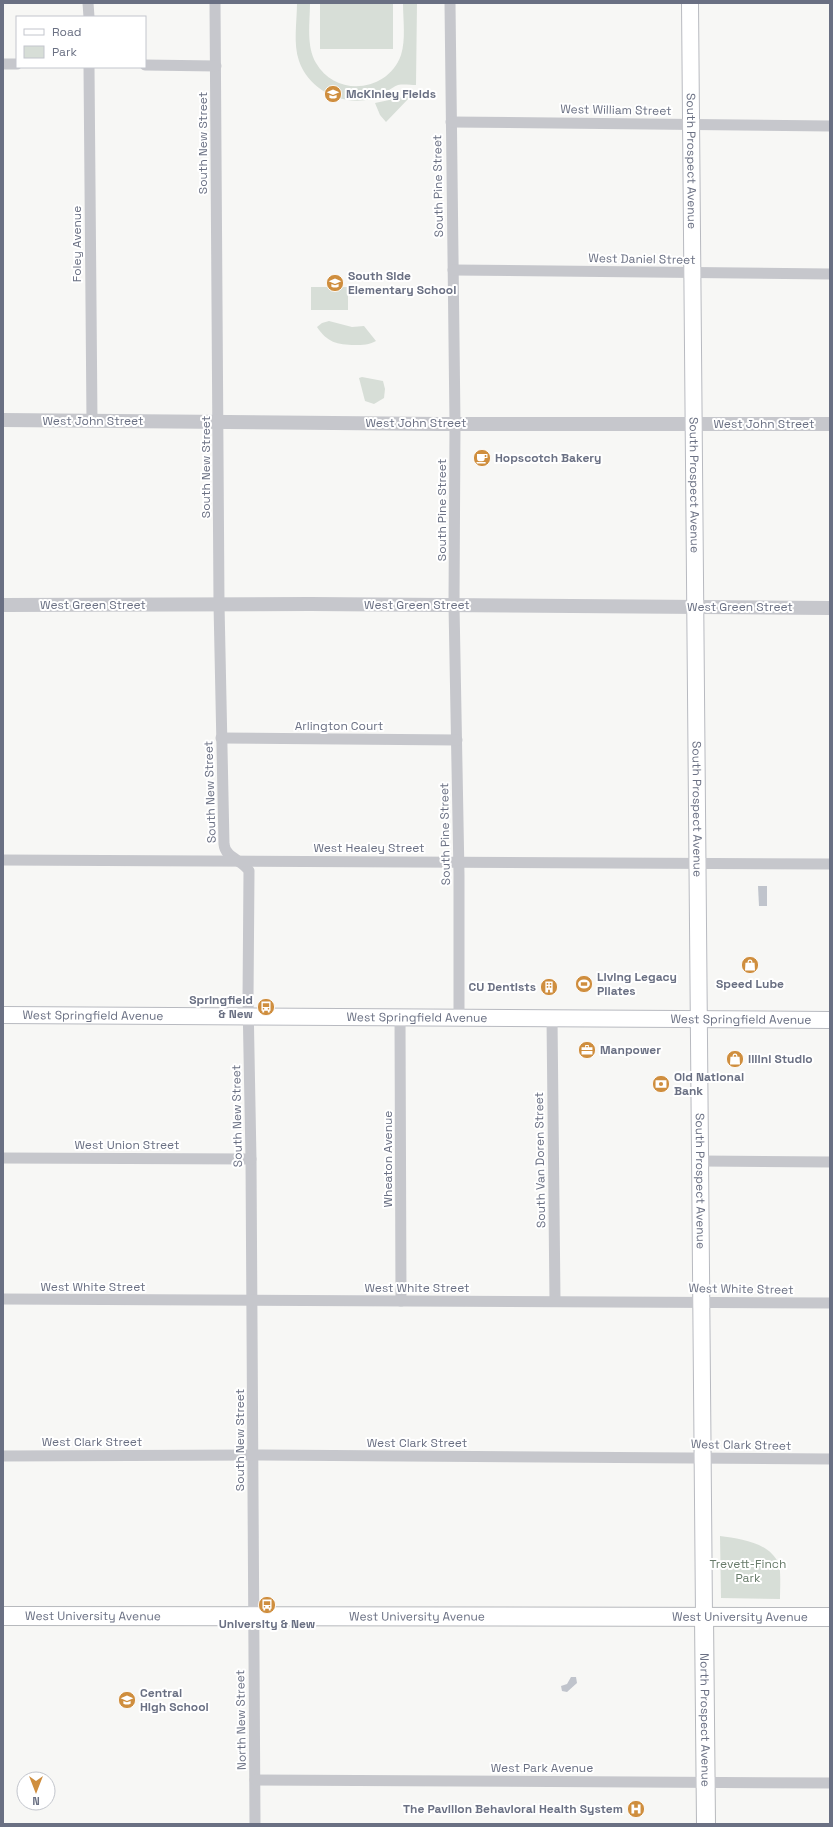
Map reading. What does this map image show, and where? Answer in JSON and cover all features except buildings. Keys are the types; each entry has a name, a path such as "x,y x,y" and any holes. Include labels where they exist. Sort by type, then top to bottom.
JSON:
{"main road":[{"name":"South Prospect Avenue","path":"690,3 704,1616"},
{"name":"West Springfield Avenue","path":"3,1015 698,1018 830,1020"},
{"name":"West University Avenue","path":"3,1616 830,1617"},
{"name":"North Prospect Avenue","path":"704,1616 706,1824"}],"street":[{"path":"88,3 88,16"},
{"name":"South New Street","path":"215,3 219,422 219,604 224,847 237,861 247,867 249,871 248,1016 251,1159 253,1616"},
{"name":"South Pine Street","path":"450,3 450,122 455,424 454,605 459,861 459,1017"},
{"path":"3,64 16,64"},
{"path":"146,65 216,66"},
{"name":"Foley Avenue","path":"89,68 92,421"},
{"name":"West William Street","path":"450,122 830,126"},
{"name":"West Daniel Street","path":"453,270 830,274"},
{"name":"West John Street","path":"3,420 455,424 830,424"},
{"name":"West Green Street","path":"3,605 219,604 830,608"},
{"name":"Arlington Court","path":"221,738 457,740"},
{"name":"West Healey Street","path":"3,860 697,862 830,864"},
{"name":"Wheaton Avenue","path":"400,1017 401,1301"},
{"name":"South Van Doren Street","path":"552,1018 555,1301"},
{"name":"West Union Street","path":"3,1158 251,1159"},
{"path":"701,1161 830,1162"},
{"name":"West White Street","path":"3,1299 830,1303"},
{"name":"West Clark Street","path":"3,1456 703,1458 830,1460"},
{"name":"North New Street","path":"253,1616 255,1824"},
{"name":"West Park Avenue","path":"255,1780 830,1783"}],"green space":[{"path":"297,3 310,3 310,42 316,63 325,74 336,82 348,86 361,86 374,83 385,77 394,67 403,49 403,3 417,3 416,85 398,85 375,98 360,101 338,98 319,88 310,80 304,71 297,54"},
{"path":"320,3 393,3 393,49 320,49"},
{"path":"412,91 415,96 409,98 386,122 380,115 375,103 408,96 407,94"},
{"path":"311,287 348,287 348,310 311,310"},
{"path":"329,321 352,327 364,326 376,341 358,345 333,342 317,327 322,323"},
{"path":"362,377 383,381 385,389 384,398 374,404 365,401 359,378"},
{"name":"Trevett-Finch Park","path":"720,1536 745,1540 761,1546 769,1551 780,1567 780,1599 721,1598"}],"shaded area":[{"path":"758,886 767,886 767,906 759,906"},
{"path":"571,1677 576,1677 577,1683 567,1692 562,1691 561,1686 567,1684"}],"place":[{"name":"McKinley Fields","path":"333,94"},
{"name":"South Side Elementary School","path":"335,283"},
{"name":"Hopscotch Bakery","path":"482,458"},
{"name":"Speed Lube","path":"750,965"},
{"name":"Living Legacy Pilates","path":"584,984"},
{"name":"CU Dentists","path":"549,987"},
{"name":"Springfield & New","path":"266,1007"},
{"name":"Manpower","path":"587,1050"},
{"name":"Illini Studio","path":"735,1059"},
{"name":"Old National Bank","path":"661,1084"},
{"name":"University & New","path":"267,1605"},
{"name":"Central High School","path":"127,1700"},
{"name":"The Pavilion Behavioral Health System","path":"636,1809"}]}
